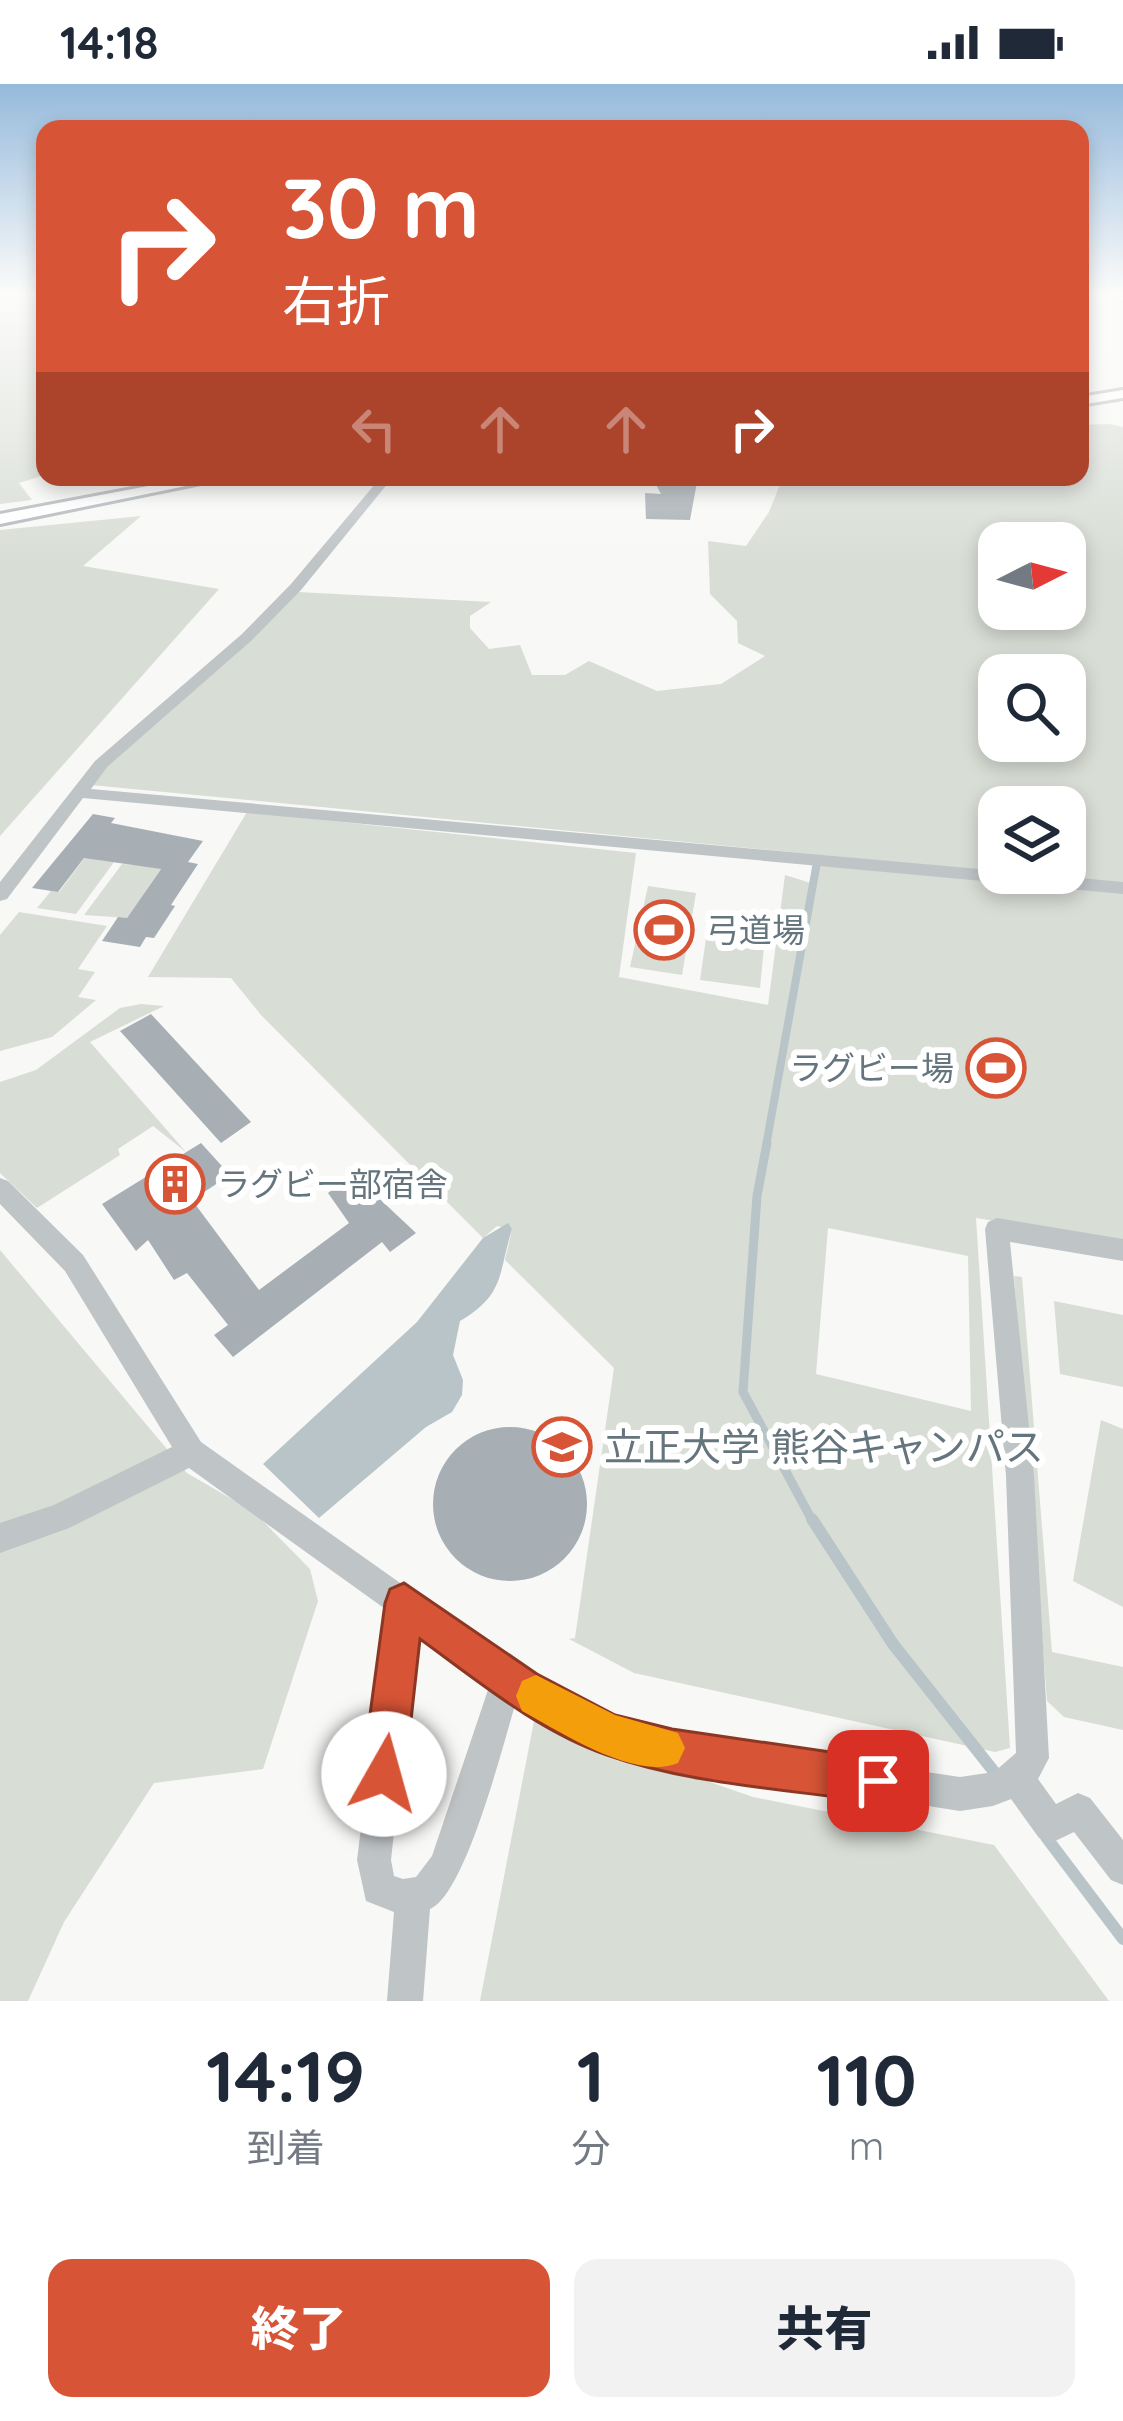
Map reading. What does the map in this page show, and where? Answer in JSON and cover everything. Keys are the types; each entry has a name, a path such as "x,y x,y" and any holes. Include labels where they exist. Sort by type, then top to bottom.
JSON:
{"street":[{"path":"1089,400 1123,394"},
{"path":"0,519 174,486"},
{"path":"0,896 101,764 247,637 296,587 380,486"},
{"path":"81,793 1123,888"},
{"path":"0,1188 74,1263 191,1452 508,1678 609,1735 672,1750 960,1794 990,1792 1018,1780 1033,1758 1019,1476 997,1229 1123,1250"},
{"path":"0,1538 59,1518 191,1452"},
{"path":"404,1603 374,1860 379,1889 403,1897 426,1893 446,1866 508,1678"},
{"path":"1018,1780 1051,1826 1078,1810 1123,1868"},
{"path":"405,2001 413,1895"}],"shaded area":[{"path":"0,384 36,384 36,478 19,483 32,500 0,504"},
{"path":"1089,425 1123,427 1123,883 1086,880 1086,786 978,786 978,870 91,785 108,763 297,592 491,602 470,616 470,628 489,649 520,645 532,675 565,675 589,661 657,691 721,684 765,656 738,643 737,621 710,594 708,541 746,546 779,486 1089,486"},
{"path":"141,516 83,566 219,589 0,836 0,530"},
{"path":"247,812 636,853 619,977 768,1005 785,875 814,884 817,865 978,879 978,894 1086,894 1086,888 1123,891 1123,1241 976,1218 1010,1748 995,1752 634,1673 569,1639 575,1638 614,1368 505,1260 512,1229 497,1226 483,1238 261,1015 231,978 148,977","holes":["828,1228 968,1256 971,1411 816,1374"]},
{"path":"98,840 99,860 114,862 76,914 37,908 51,891 59,892"},
{"path":"122,864 164,864 127,918 84,915"},
{"name":"弓道場","path":"648,886 696,893 682,975 630,967"},
{"path":"19,912 107,926 78,969 95,972 78,997 96,1000 52,1037 0,1051 0,935"},
{"path":"709,918 766,926 760,988 700,980"},
{"path":"164,1006 90,1042 186,1152 153,1126 118,1149 120,1155 37,1208 0,1173 0,1082 36,1070 120,1008"},
{"path":"508,1223 512,1229 498,1282 485,1302 460,1321 453,1355 463,1380 462,1395 452,1412 426,1427 319,1518 263,1464 417,1322 483,1238"},
{"path":"0,1250 187,1473 254,1512 310,1569 318,1601 263,1769 154,1783 64,1922 28,2001 0,2001"},
{"path":"1014,1276 1022,1277 1052,1652 1123,1667 1123,1730 1064,1717 1047,1701"},
{"path":"1054,1301 1123,1315 1123,1387 1060,1374"},
{"path":"1101,1420 1123,1429 1123,1607 1073,1581"},
{"path":"534,1721 753,1797 994,1845 1109,2001 480,2001"}],"building":[{"path":"657,486 696,486 690,520 646,519 645,493 661,494"},
{"path":"93,814 115,818 111,823 203,841 188,862 198,864 171,905 175,906 154,938 146,937 140,947 102,941 118,917 127,918 161,869 84,858 58,892 32,888"},
{"path":"151,1014 251,1122 221,1143 120,1031"},
{"name":"ラグビー部宿舎","path":"201,1143 230,1175 192,1200 259,1290 349,1223 328,1193 353,1174 416,1233 390,1252 382,1242 233,1357 214,1335 228,1325 187,1273 174,1280 148,1240 136,1251 102,1204"},
{"path":"510,1427 539,1433 564,1450 581,1475 587,1504 581,1533 564,1558 539,1575 510,1581 481,1575 456,1558 439,1533 433,1504 439,1475 456,1450 481,1433"}],"waterway":[{"path":"766,1146 817,862"},
{"path":"767,1143 757,1196 743,1392 813,1522"},
{"path":"812,1519 893,1644 999,1778"},
{"path":"1046,1837 1123,1939"}],"slow traffic":[{"path":"536,1696 609,1735 663,1748"}],"place":[{"name":"弓道場","path":"664,930"},
{"name":"ラグビー場","path":"996,1068"},
{"name":"ラグビー部宿舎","path":"175,1184"},
{"name":"立正大学 熊谷キャンパス","path":"562,1447"}],"route":[{"path":"384,1774 404,1603 522,1688 609,1735 672,1750 878,1781"}]}
